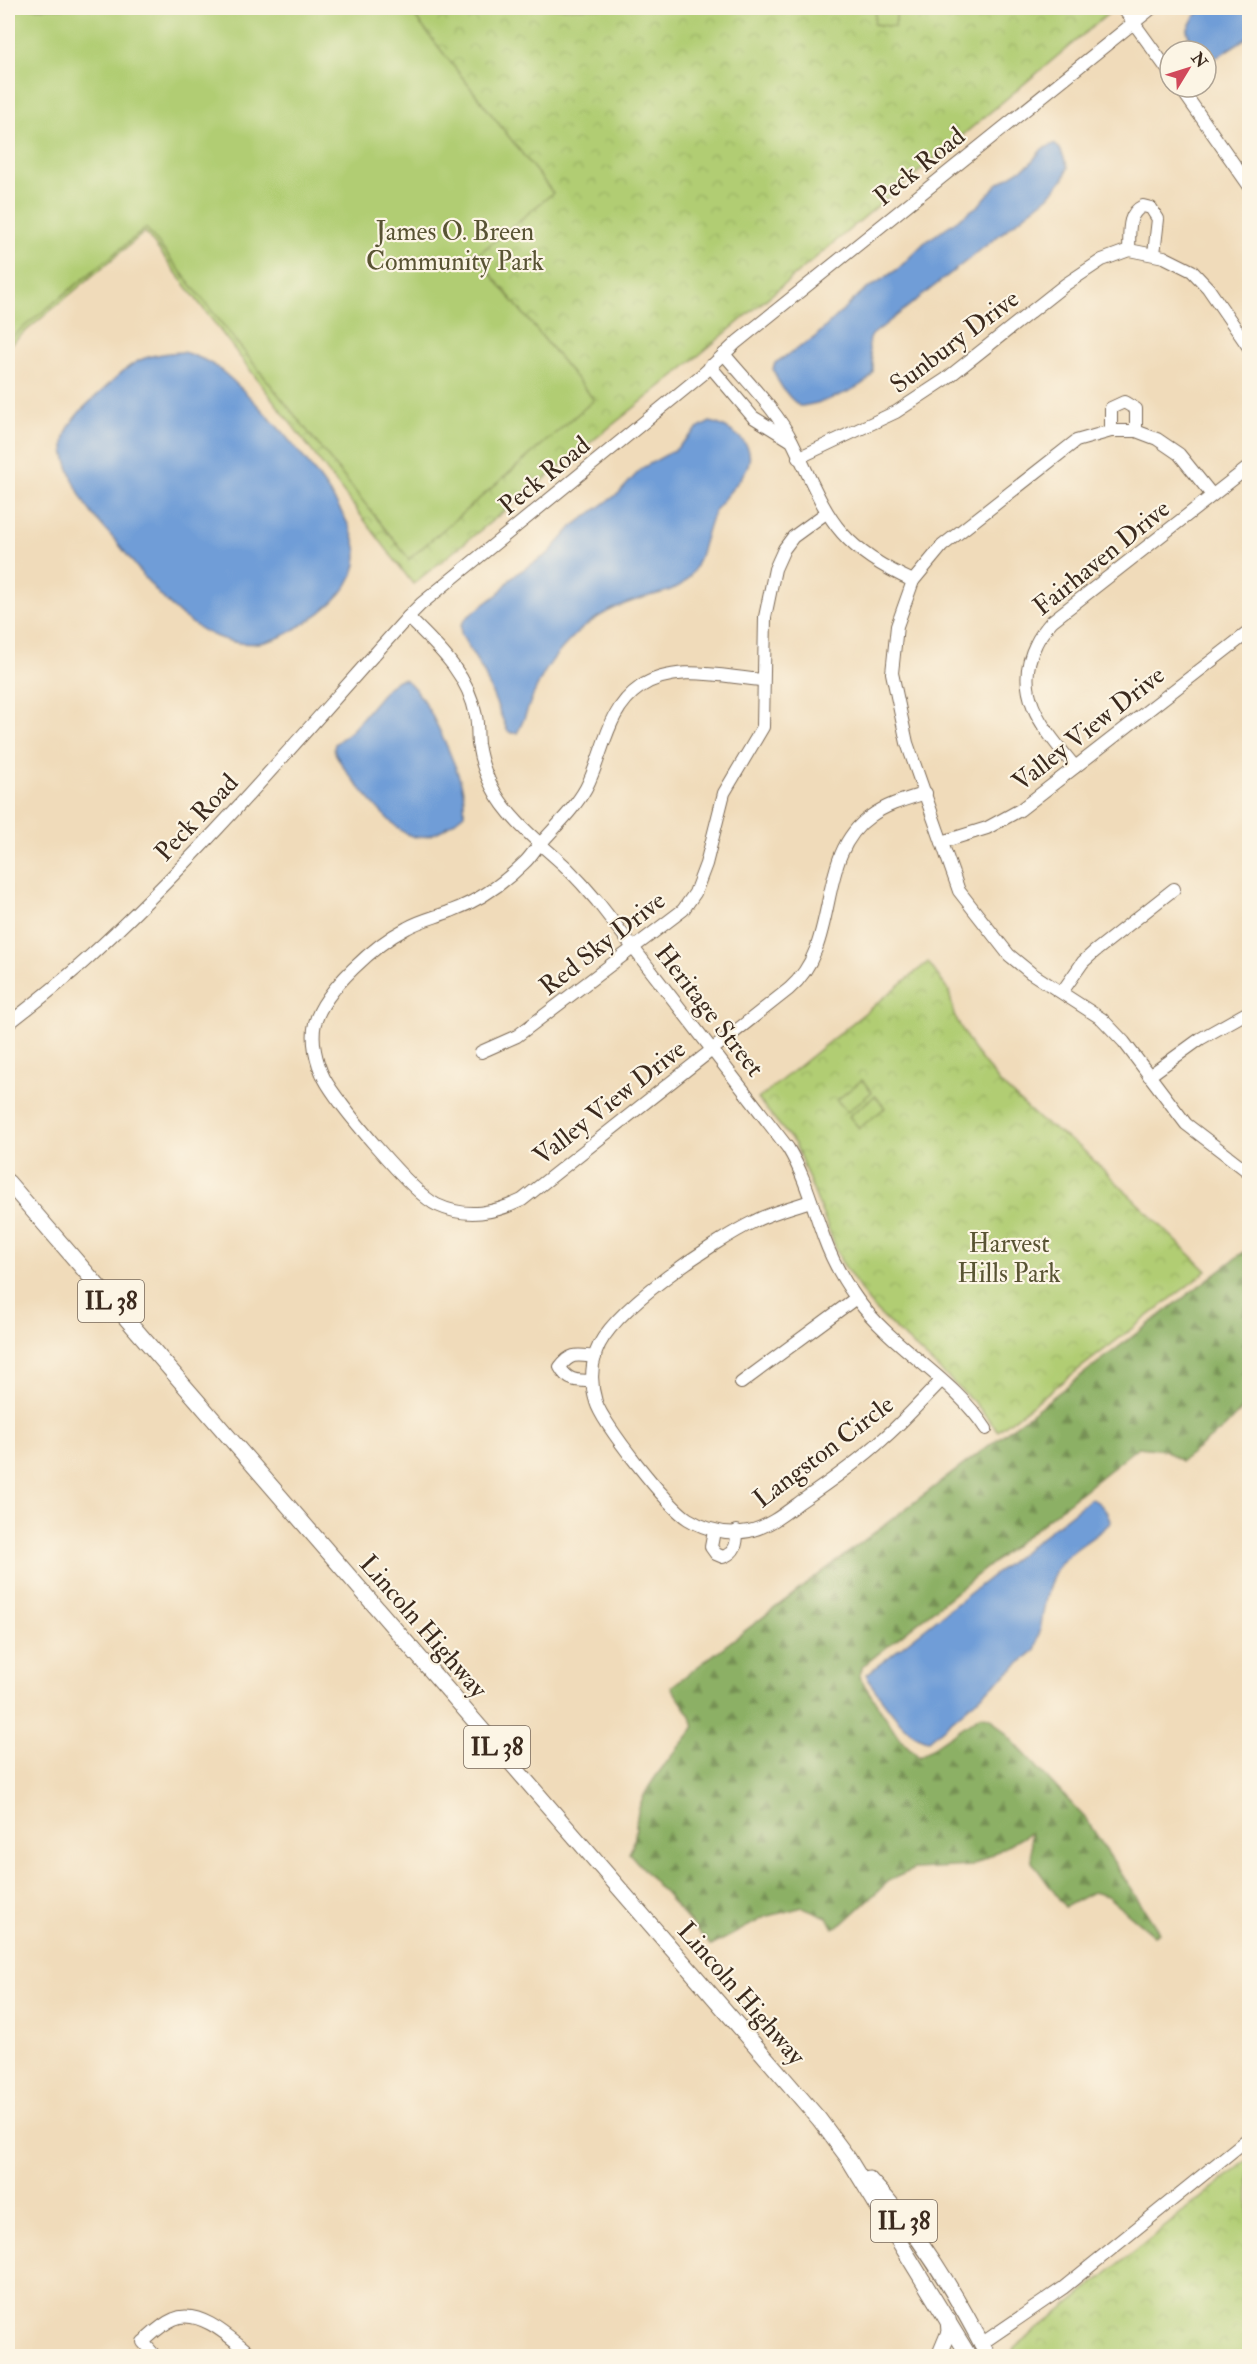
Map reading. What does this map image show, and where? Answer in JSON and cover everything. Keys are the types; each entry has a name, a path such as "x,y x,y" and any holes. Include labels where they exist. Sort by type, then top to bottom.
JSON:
{"main road":[{"name":"Lincoln Highway","path":"8,1182 819,2118 849,2158 969,2356"},
{"name":"Lincoln Highway","path":"849,2158 893,2205 931,2259 984,2350"},
{"path":"939,2356 949,2332 948,2319"}],"street":[{"path":"1123,8 1158,56"},
{"name":"Peck Road","path":"8,1024 87,959 159,888 225,819 408,616 703,374 724,354 1152,8"},
{"path":"1188,99 1250,187"},
{"path":"1129,250 1131,218 1136,209 1143,206 1151,208 1158,219 1154,254"},
{"name":"Sunbury Drive","path":"798,458 896,412 946,379 1066,284 1102,260 1129,250 1154,254 1175,261 1199,278 1250,349"},
{"path":"724,354 776,417 792,441 798,458 826,513 856,549 888,570 913,581"},
{"path":"710,366 753,417 792,441"},
{"path":"1111,431 1111,408 1124,402 1136,409 1136,431"},
{"path":"1212,495 1179,454 1157,439 1136,431 1111,431 1083,438 1069,446 942,546 913,581 897,626 892,673 907,743 959,891 995,938 1020,964 1102,1019 1120,1037 1186,1124 1250,1173"},
{"name":"Fairhaven Drive","path":"1075,767 1039,722 1030,702 1028,673 1036,643 1052,621 1250,466"},
{"name":"Red Sky Drive","path":"481,1052 517,1036 683,910 695,892 706,864 724,794 763,727 765,617 775,569 784,549 793,537 826,513"},
{"name":"Heritage Street","path":"408,616 446,654 459,672 469,692 474,708 483,767 492,788 508,809 597,901 788,1148 835,1264 856,1298 885,1330 972,1409 986,1429"},
{"name":"Valley View Drive","path":"942,842 987,828 1039,796 1250,631"},
{"name":"Valley View Drive","path":"763,680 679,672 639,687 620,706 611,722 587,786 576,804 525,863 499,885 474,901 407,928 388,940 337,984 316,1023 314,1039 319,1068 328,1086 363,1129 416,1191 426,1199 459,1212 478,1214 500,1211 522,1200 789,989 807,970 820,939 840,855 856,828 884,808 926,793"},
{"path":"1062,992 1083,962 1174,889"},
{"path":"1149,1076 1200,1039 1250,1011"},
{"name":"Langston Circle","path":"810,1201 757,1220 721,1240 684,1265 617,1319 605,1333 595,1357 592,1381 596,1403 606,1424 667,1500 686,1518 714,1531 748,1531 769,1524 883,1440 941,1381"},
{"path":"741,1383 856,1298"},
{"path":"592,1381 572,1380 563,1374 560,1367 567,1358 578,1355 595,1357"},
{"path":"714,1531 711,1547 716,1554 723,1557 731,1555 736,1548 737,1531"},
{"path":"984,2350 1250,2137"},
{"path":"155,2356 143,2342 171,2320 179,2317 210,2323 253,2356"}],"green space":[{"name":"James O. Breen Community Park","path":"8,8 1115,8 680,371 413,584 145,232 8,346"},
{"path":"8,8 408,8 553,193 476,256 594,400 409,559 146,228 8,340"},
{"path":"876,8 897,8 895,27 874,24"},
{"name":"Harvest Hills Park","path":"928,962 949,991 954,1015 973,1049 1000,1083 1040,1120 1080,1147 1207,1271 998,1431 976,1404 873,1308 841,1261 795,1144 758,1099"},
{"path":"862,1080 872,1092 847,1112 837,1100"},
{"path":"875,1096 885,1108 859,1128 849,1116"},
{"path":"1249,1248 1249,1402 1224,1428 1181,1461 1165,1450 1138,1447 863,1666 859,1677 900,1739 919,1757 981,1715 991,1718 1086,1819 1159,1932 1154,1935 1107,1896 1093,1892 1065,1907 1032,1862 1030,1833 972,1866 914,1869 890,1880 842,1924 833,1928 827,1917 803,1907 765,1917 711,1946 629,1853 634,1843 643,1798 655,1777 694,1728 691,1716 671,1687"},
{"path":"1249,2159 1249,2356 1016,2356 1013,2349"}],"water":[{"path":"1204,8 1249,8 1249,36 1218,56 1218,39 1190,39 1189,37 1187,30 1194,17"},
{"path":"1054,144 1060,149 1068,167 1064,178 1049,196 872,335 869,348 873,371 870,377 852,390 817,403 799,406 791,398 780,385 773,369 775,363 814,338 861,293 898,269 924,243 979,205 997,184 1030,164 1042,149"},
{"path":"183,352 194,355 218,368 260,407 324,485 353,536 357,556 355,568 335,600 315,617 294,630 266,642 247,644 227,640 202,630 178,613 150,584 91,512 81,497 68,467 64,447 65,438 72,422 84,407 123,372 139,361 147,357"},
{"path":"710,422 725,427 738,436 747,446 750,456 742,476 713,515 698,562 688,579 677,587 617,607 599,616 575,635 558,653 541,679 517,733 511,733 507,730 484,673 461,634 461,625 466,618 498,594 513,576 548,554 573,526 619,493 642,468 675,450 697,429"},
{"path":"403,679 420,696 430,712 448,748 463,791 464,814 431,835 416,837 403,832 372,802 344,767 334,749 335,744 352,730 387,688"},
{"path":"1090,1499 1103,1508 1110,1523 1068,1556 1057,1569 1048,1589 1035,1650 929,1740 920,1738 903,1725 868,1680 867,1674"}]}
